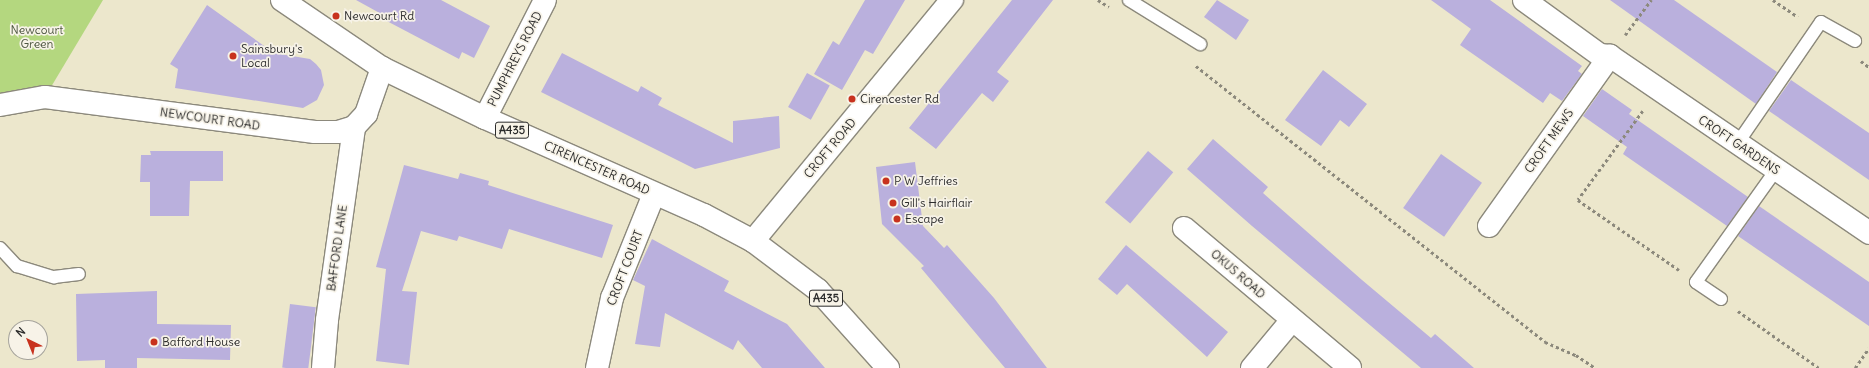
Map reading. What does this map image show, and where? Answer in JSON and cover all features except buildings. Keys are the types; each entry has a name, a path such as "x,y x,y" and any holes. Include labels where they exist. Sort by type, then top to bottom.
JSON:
{"street":[{"name":"CIRENCESTER ROAD","path":"282,0 382,68 485,118 654,194 753,241 818,290 888,368"},
{"name":"PUMPHREYS ROAD","path":"485,118 545,0"},
{"name":"CROFT ROAD","path":"753,241 952,0"},
{"path":"1524,0 1600,55 1610,56 1607,47 1541,0"},
{"name":"CROFT GARDENS","path":"1610,56 1869,233"},
{"name":"CROFT MEWS","path":"1489,226 1610,56"},
{"path":"354,127 366,114 382,68"},
{"name":"NEWCOURT ROAD","path":"0,105 45,97 315,132 338,132 354,127"},
{"name":"BAFFORD LANE","path":"323,368 327,320 354,127"},
{"name":"CROFT COURT","path":"597,368 612,298 654,194"},
{"name":"OKUS ROAD","path":"1184,228 1350,368"},
{"path":"1252,368 1292,320"}],"lane":[{"path":"1129,0 1200,44"},
{"path":"1737,144 1821,22 1855,41"},
{"path":"1721,299 1696,282 1776,170"},
{"path":"0,248 17,266 34,272 54,277 79,274"}],"path":[{"path":"1098,0 1111,8"},
{"path":"1610,56 1651,0"},
{"path":"1773,0 1806,22 1821,22"},
{"path":"1195,64 1545,342 1576,355 1595,368"},
{"path":"1658,90 1578,200 1696,282"},
{"path":"1721,299 1819,368"},
{"path":"1855,368 1869,348"}],"green space":[{"name":"Newcourt Green","path":"0,0 103,0 45,97 0,105"}],"place":[{"name":"Newcourt Rd","path":"336,16"},
{"name":"Sainsbury's Local","path":"233,56"},
{"name":"Cirencester Rd","path":"852,99"},
{"name":"P W Jeffries","path":"886,181"},
{"name":"Gill's Hairflair","path":"893,203"},
{"name":"Escape","path":"897,219"},
{"name":"Bafford House","path":"154,342"}]}
